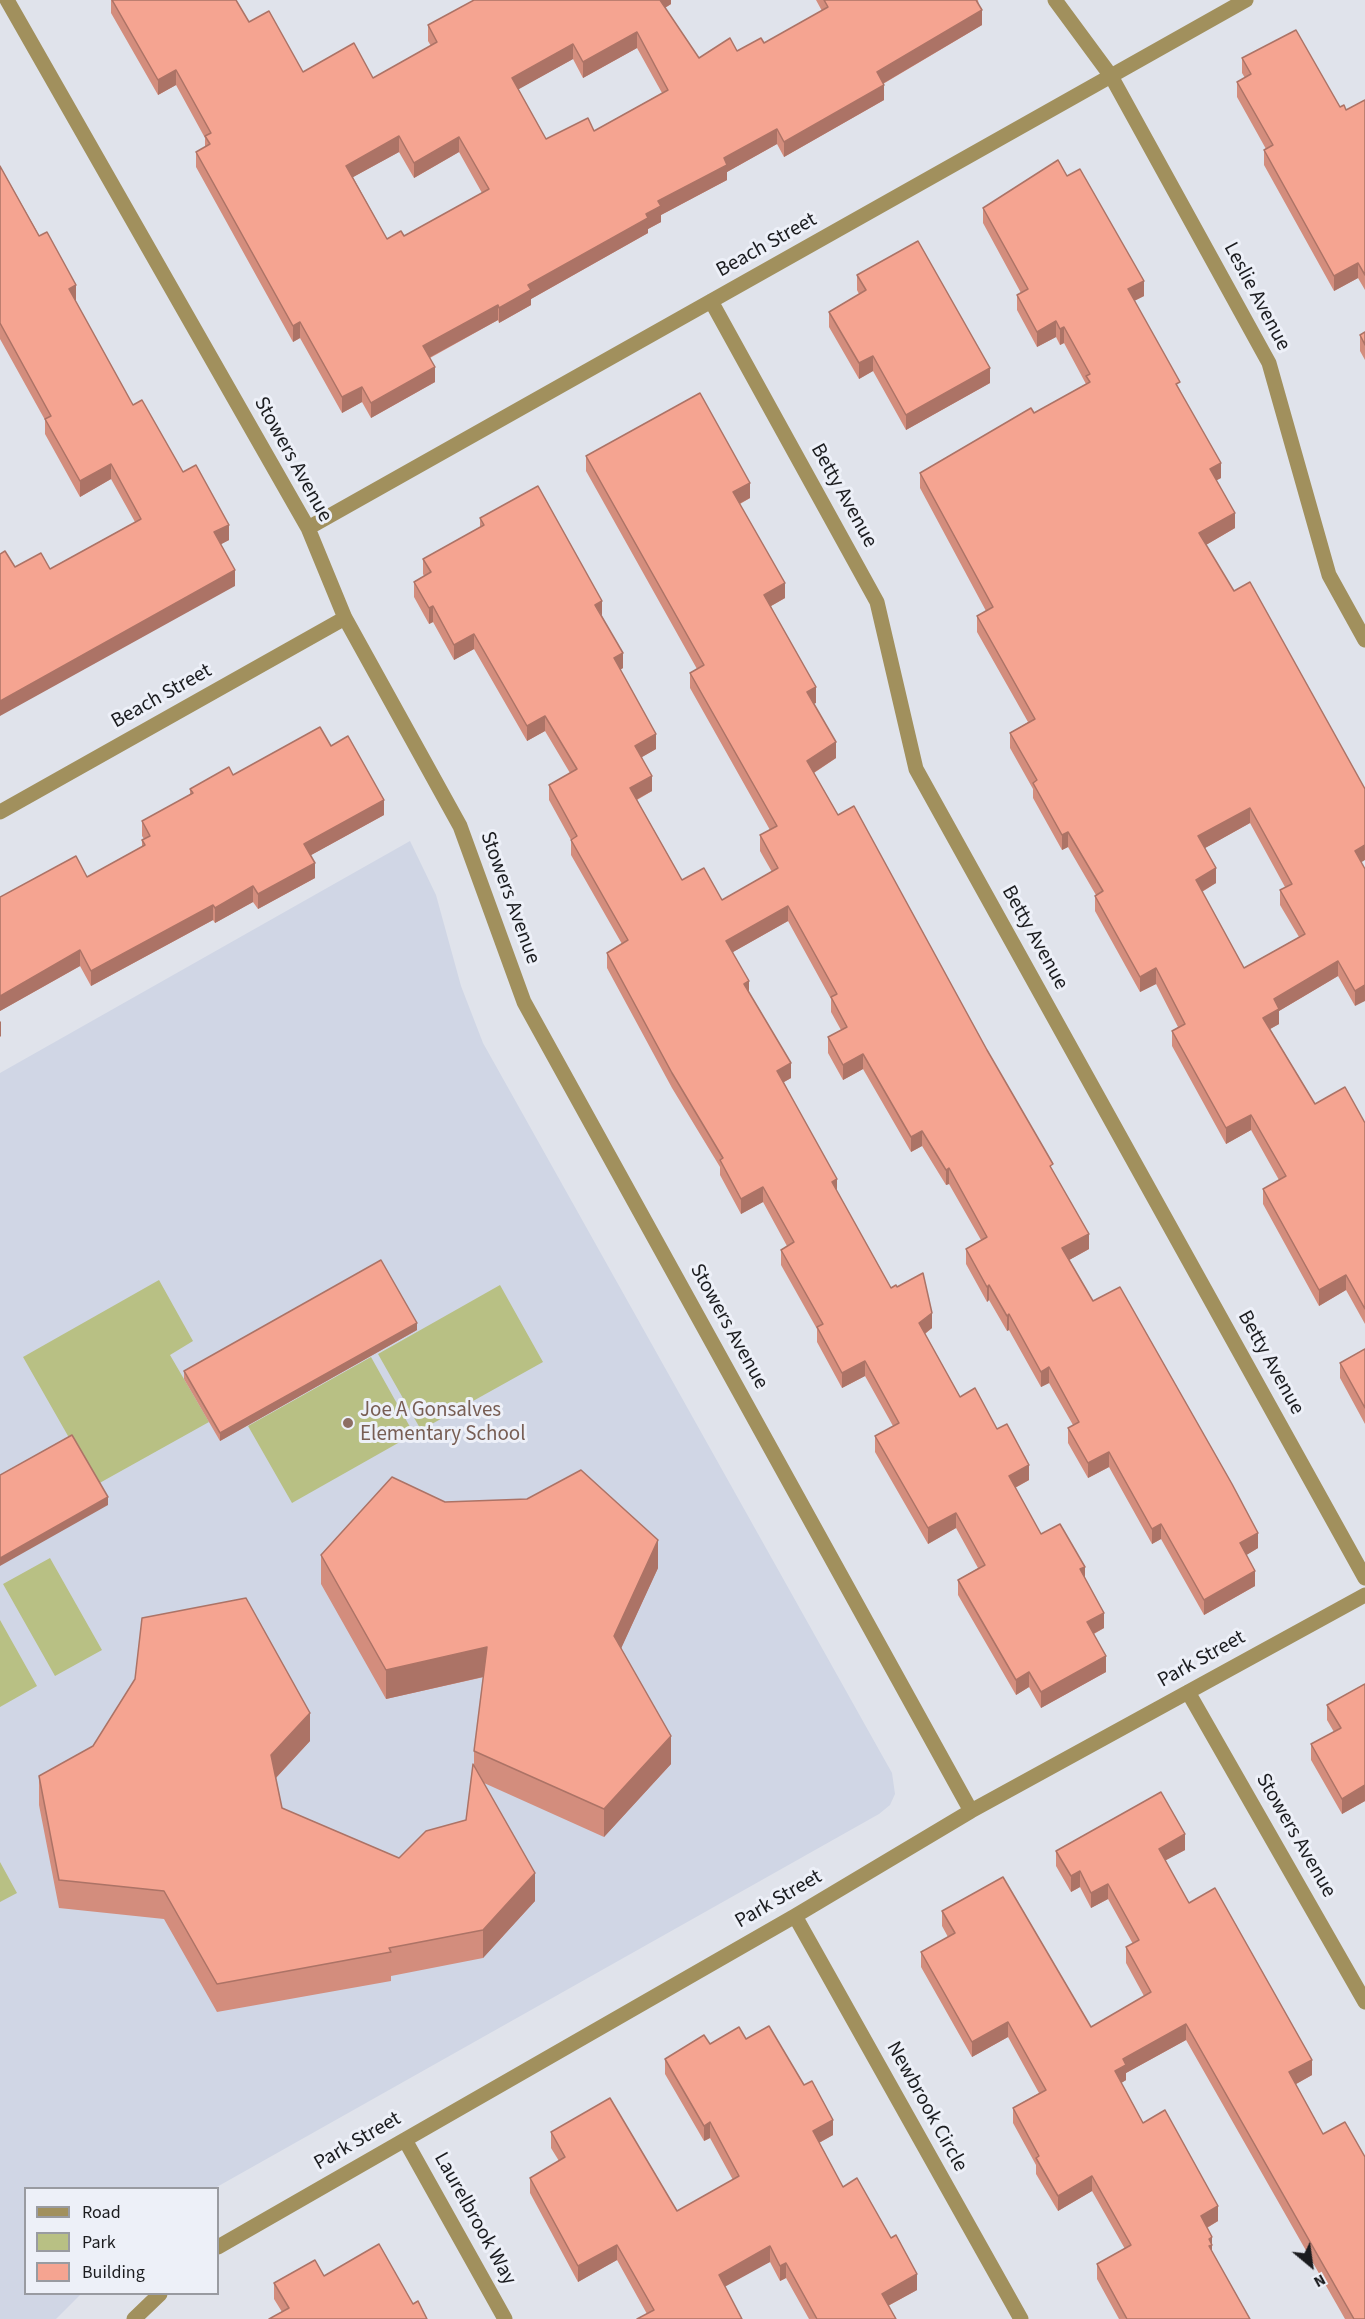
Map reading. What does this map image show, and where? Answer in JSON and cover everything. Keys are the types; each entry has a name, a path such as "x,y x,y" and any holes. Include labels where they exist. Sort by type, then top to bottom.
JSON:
{"street":[{"name":"Stowers Avenue","path":"7,0 308,528 345,618 460,826 524,1002 971,1811"},
{"name":"Leslie Avenue","path":"1055,0 1111,76 1269,363 1329,575 1365,639"},
{"name":"Beach Street","path":"308,528 1246,0"},
{"name":"Betty Avenue","path":"711,301 877,602 916,769 1365,1578"},
{"name":"Beach Street","path":"0,812 345,618"},
{"name":"Park Street","path":"219,2246 795,1917 971,1811 1365,1594"},
{"name":"Stowers Avenue","path":"1188,1692 1365,2002"},
{"name":"Newbrook Circle","path":"795,1917 1021,2319"},
{"name":"Laurelbrook Way","path":"405,2140 506,2319"},
{"path":"134,2319 159,2295"}],"shaded area":[{"name":"Joe A Gonsalves Elementary School","path":"410,841 436,895 461,986 483,1043 892,1773 895,1794 890,1805 879,1814 217,2187 24,2187 24,2295 80,2295 56,2319 0,2319 0,1073"}],"green space":[{"path":"159,1280 193,1341 170,1355 209,1422 96,1485 23,1357"},
{"path":"500,1285 543,1362 421,1430 378,1354"},
{"path":"371,1357 414,1434 292,1503 248,1426"},
{"path":"50,1558 102,1650 55,1676 3,1584"},
{"path":"0,1620 37,1686 0,1707"},
{"path":"0,1862 17,1893 0,1902"}],"building":[{"path":"112,0 236,0 249,22 269,11 303,72 354,43 373,78 437,42 428,25 474,0 660,0 699,58 730,38 737,51 761,38 764,43 828,7 824,0 976,0 982,10 877,72 884,85 784,142 777,129 724,158 727,165 658,201 661,206 646,214 648,218 528,285 531,290 499,308 498,305 423,346 435,367 371,403 362,387 342,397 300,322 293,326 196,152 210,144 205,136 211,133 176,70 158,80","holes":["637,32 668,90 594,131 588,118 546,139 512,78 573,44 583,62","399,136 414,163 459,137 489,189 404,236 401,231 387,239 346,166"]},
{"path":"1296,30 1340,107 1344,105 1346,110 1365,100 1365,275 1358,263 1334,276 1264,150 1273,145 1237,82 1251,74 1242,58"},
{"path":"1058,160 1067,176 1080,169 1144,281 1128,289 1180,382 1176,384 1221,463 1210,469 1235,513 1199,533 1234,591 1250,582 1365,789 1365,845 1355,851 1365,869 1365,985 1355,991 1338,961 1274,999 1279,1009 1263,1018 1315,1104 1345,1087 1365,1123 1365,1309 1346,1275 1319,1290 1263,1189 1286,1176 1251,1115 1226,1128 1172,1031 1185,1024 1156,968 1140,977 1095,896 1103,891 1068,832 1062,835 1033,783 1037,780 1010,733 1035,719 977,616 993,607 920,473 1031,408 1034,413 1090,382 1086,376 1090,374 1064,327 1060,329 1056,321 1037,332 1017,295 1028,289 983,208","holes":["1250,808 1292,884 1280,890 1305,934 1244,968 1196,880 1216,868 1198,836"]},
{"path":"0,166 39,236 47,232 76,285 69,289 133,405 142,400 183,472 196,465 229,525 214,532 235,570 0,701 0,554 5,551 15,567 41,553 50,569 141,519 111,464 80,481 45,419 51,416 0,323"},
{"path":"918,241 990,368 906,415 873,356 859,363 829,312 866,290 857,275"},
{"path":"1365,332 1365,345 1360,335"},
{"path":"700,393 750,483 733,492 785,583 764,595 816,687 807,692 836,742 807,761 838,815 854,806 987,1050 1053,1164 1050,1166 1089,1234 1062,1248 1093,1301 1120,1287 1258,1533 1240,1543 1255,1571 1204,1600 1161,1524 1152,1529 1109,1452 1088,1463 1068,1428 1079,1422 1049,1367 1041,1372 1009,1314 1007,1316 989,1285 987,1287 966,1249 987,1237 949,1168 946,1170 922,1131 911,1137 863,1054 843,1065 828,1037 847,1027 831,997 837,994 788,906 726,941 749,981 744,984 791,1063 777,1071 837,1179 832,1182 891,1288 923,1273 932,1313 919,1323 960,1397 975,1388 997,1429 1007,1424 1029,1465 1009,1476 1041,1534 1060,1524 1085,1567 1080,1569 1104,1613 1087,1622 1106,1656 1041,1692 1029,1672 1016,1680 958,1580 985,1565 956,1513 928,1528 875,1436 899,1423 865,1361 842,1373 817,1327 823,1324 781,1250 794,1242 763,1187 741,1199 720,1160 723,1158 672,1073 607,953 628,940 571,840 577,836 549,785 577,769 545,716 527,726 474,634 454,645 433,606 429,608 414,582 431,572 423,559 484,525 480,518 538,486 602,601 595,605 623,653 614,658 656,734 635,746 652,776 630,788 682,880 704,868 722,900 778,868 760,835 777,826 690,673 704,665 586,456"},
{"path":"320,727 331,746 348,736 384,800 304,844 315,863 258,894 253,886 215,908 213,905 91,971 80,950 0,996 0,897 76,856 87,877 145,845 142,840 150,836 142,821 193,793 190,789 229,767 233,775"},
{"path":"381,1260 417,1323 220,1433 184,1371"},
{"path":"1365,1349 1365,1408 1340,1363"},
{"path":"72,1435 108,1497 0,1558 0,1475"},
{"path":"581,1470 658,1540 614,1636 671,1736 604,1809 474,1751 487,1647 386,1670 321,1555 392,1477 445,1502 527,1499"},
{"path":"246,1598 310,1713 271,1755 282,1808 399,1858 426,1831 466,1820 473,1764 535,1873 483,1930 389,1948 391,1952 217,1984 164,1891 59,1880 39,1776 93,1746 135,1679 142,1618"},
{"path":"1365,1684 1365,1785 1342,1799 1311,1744 1341,1728 1327,1705"},
{"path":"1161,1792 1185,1834 1159,1849 1189,1903 1215,1888 1312,2060 1289,2072 1323,2134 1345,2122 1365,2157 1365,2319 1354,2319 1186,2024 1123,2059 1126,2065 1115,2071 1143,2123 1165,2110 1218,2206 1201,2216 1212,2237 1209,2239 1212,2245 1209,2246 1250,2319 1127,2319 1097,2264 1131,2245 1092,2176 1058,2196 1036,2158 1039,2156 1013,2108 1046,2090 1008,2022 972,2042 921,1952 955,1933 942,1911 1003,1877 1091,2027 1151,1992 1126,1947 1139,1940 1108,1884 1091,1893 1080,1871 1071,1876 1056,1851"},
{"path":"769,2026 804,2085 812,2081 833,2120 813,2131 843,2187 857,2178 891,2238 896,2235 917,2274 882,2294 896,2319 817,2319 786,2263 780,2266 770,2246 719,2275 742,2319 637,2319 654,2310 617,2245 578,2266 530,2178 565,2157 551,2132 610,2098 677,2211 739,2176 710,2122 704,2126 665,2059 704,2035 710,2044 739,2027 746,2039"},
{"path":"379,2244 413,2304 418,2301 427,2319 269,2319 289,2308 274,2283 315,2260 324,2276"}],"place":[{"name":"Joe A Gonsalves Elementary School","path":"348,1423"}]}
